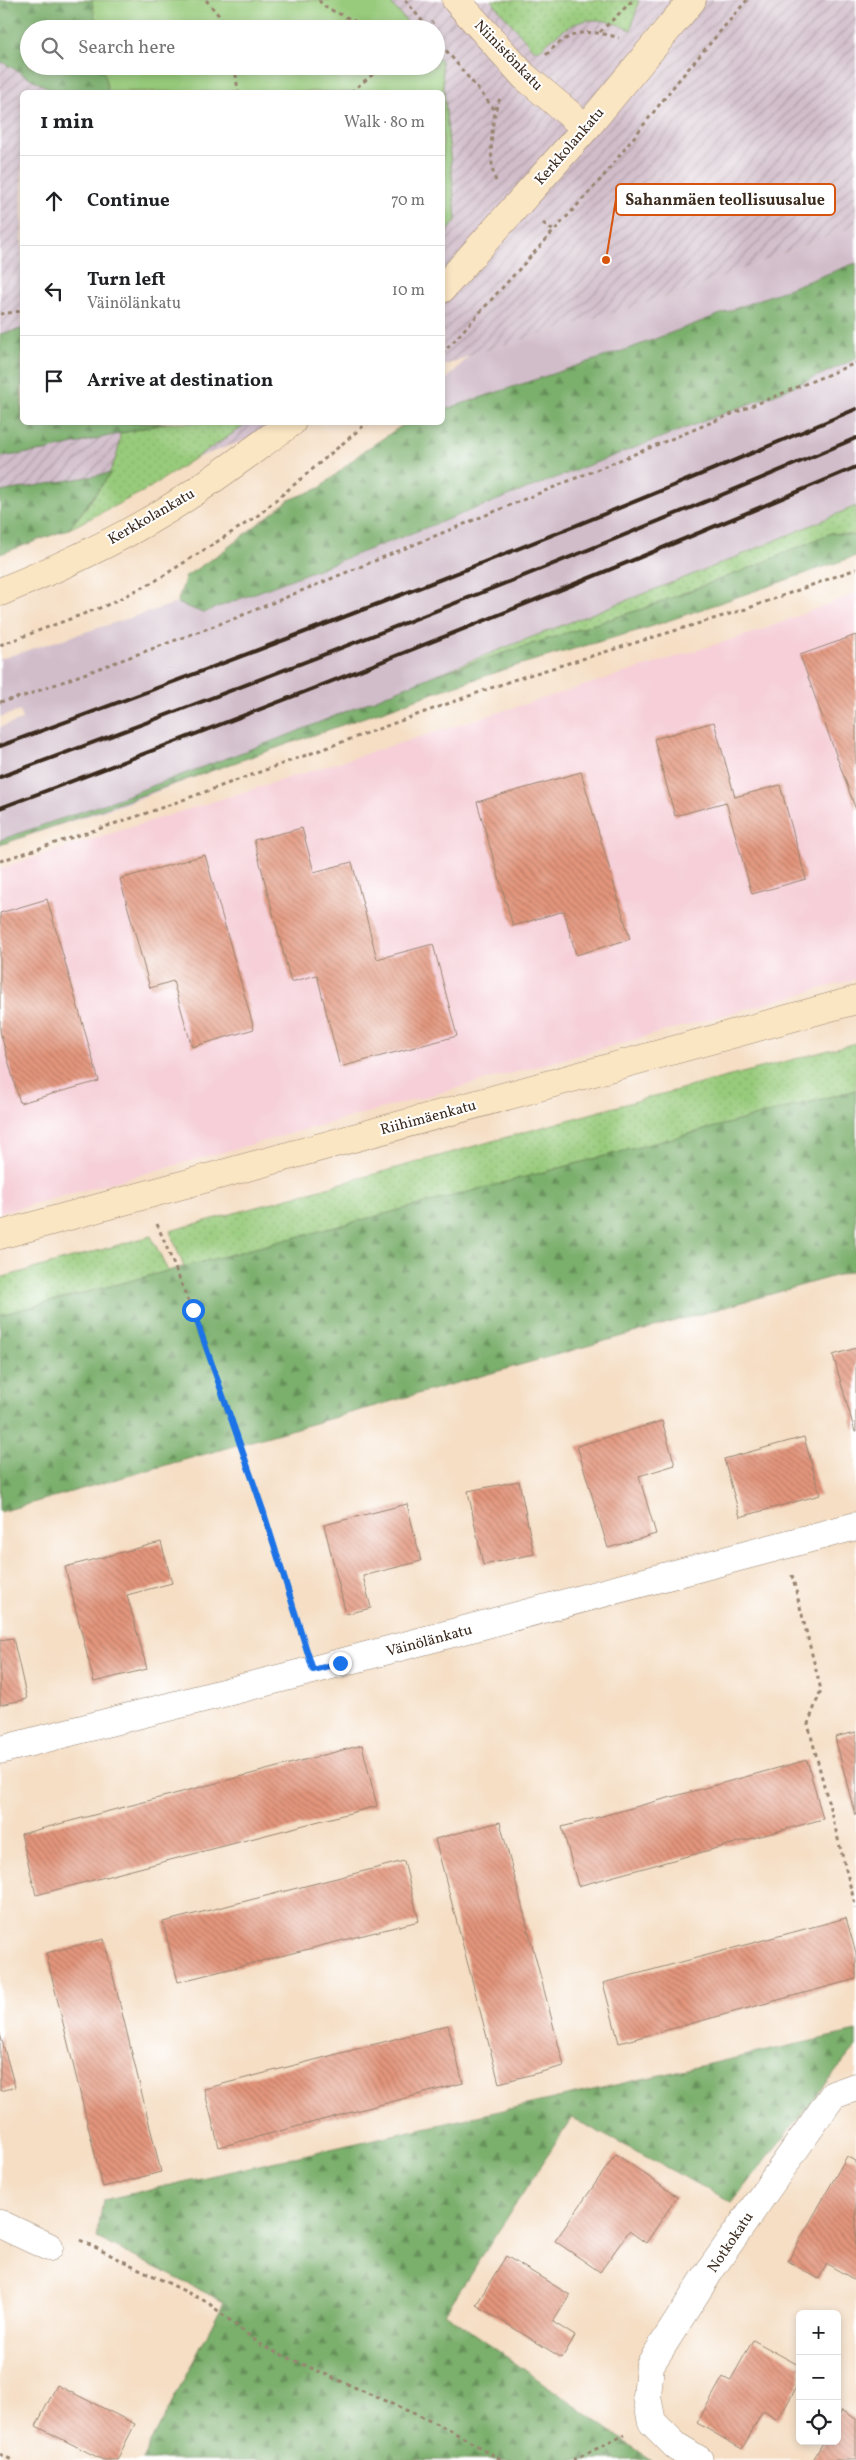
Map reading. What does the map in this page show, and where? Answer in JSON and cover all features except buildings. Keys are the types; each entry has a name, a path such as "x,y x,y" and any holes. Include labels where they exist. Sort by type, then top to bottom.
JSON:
{"street":[{"name":"Niinistönkatu","path":"456,0 524,76 586,128"},
{"name":"Kerkkolankatu","path":"445,286 586,128 692,0"},
{"name":"Kerkkolankatu","path":"0,592 53,570 127,532 185,498 288,425"},
{"name":"Riihimäenkatu","path":"0,1235 856,1000"},
{"name":"Väinölänkatu","path":"0,1750 313,1670 856,1526"},
{"name":"Notkokatu","path":"652,2422 647,2397 650,2365 711,2269 832,2095 856,2087"},
{"path":"0,2224 49,2247"},
{"path":"652,2422 676,2446 699,2460"}],"path":[{"path":"206,0 223,20"},
{"path":"319,0 323,6 352,20"},
{"path":"405,0 421,20"},
{"path":"600,32 633,0"},
{"path":"445,351 602,178 678,81 747,0"},
{"path":"445,49 496,110"},
{"path":"236,75 238,90"},
{"path":"353,90 372,75"},
{"path":"0,314 20,311"},
{"path":"0,702 24,696 233,619 856,364"},
{"path":"0,645 105,606 155,581 256,517 364,425"},
{"path":"0,861 144,814 513,680 746,610 856,569"},
{"path":"157,1223 193,1310 219,1380 263,1510 313,1670"},
{"path":"791,1571 821,1690 808,1724 856,1908"},
{"path":"49,2247 76,2238 207,2302 262,2346 446,2428 502,2460"},
{"path":"574,2460 652,2422"},
{"path":"0,2454 12,2460"}],"shaded area":[{"path":"0,0 856,0 856,226 682,293 469,356 445,365 445,90 20,90 20,425 286,425 0,531"},
{"path":"856,226 856,263 631,348 445,409 445,381 469,356 682,293"},
{"path":"856,358 856,556 434,686 130,802 0,845 0,727 22,720 20,711 0,717 0,659 177,603 203,613 788,389"},
{"path":"856,593 856,979 0,1213 0,868 762,630"}],"green space":[{"path":"0,0 388,0 405,20 20,20 20,72 0,61"},
{"path":"92,0 388,0 405,20 95,20"},
{"path":"491,0 639,0 631,30 603,21 581,22 561,32 539,50 533,49"},
{"path":"25,75 442,75 444,90 51,90"},
{"path":"105,75 442,75 444,90 108,90"},
{"path":"445,103 456,220 445,235"},
{"path":"445,103 456,220 445,235"},
{"path":"856,263 856,359 788,389 203,613 177,603 186,576 222,552 289,500 320,488 361,453 403,425 445,425 445,409 631,348"},
{"path":"20,329 20,425 157,425 44,451 0,457 0,334"},
{"path":"157,425 246,425 146,490 69,529 94,496 109,472 119,447 120,433"},
{"path":"111,473 69,529 0,554 0,492"},
{"path":"856,506 856,536 831,533 758,565 642,609 432,676 725,562"},
{"path":"831,533 856,536 856,556 647,628 525,663 436,692 0,845 0,840 109,802 291,734 432,676 642,609 758,565"},
{"path":"856,1043 856,1090 184,1267 170,1231 647,1098"},
{"path":"856,1090 856,1270 0,1512 0,1315"},
{"path":"151,1236 168,1271 0,1315 0,1278"},
{"path":"856,2031 856,2046 732,2202 572,2118 445,2313 651,2460 142,2460 224,2302 97,2238 103,2200"}],"railway":[{"path":"0,746 430,584 644,498 856,409"},
{"path":"0,777 430,613 644,527 856,438"},
{"path":"0,808 430,642 856,467"}],"place":[{"name":"Sahanmäen teollisuusalue","path":"606,260"}],"route":[{"path":"193,1310 263,1510 313,1670 340,1663"}]}
